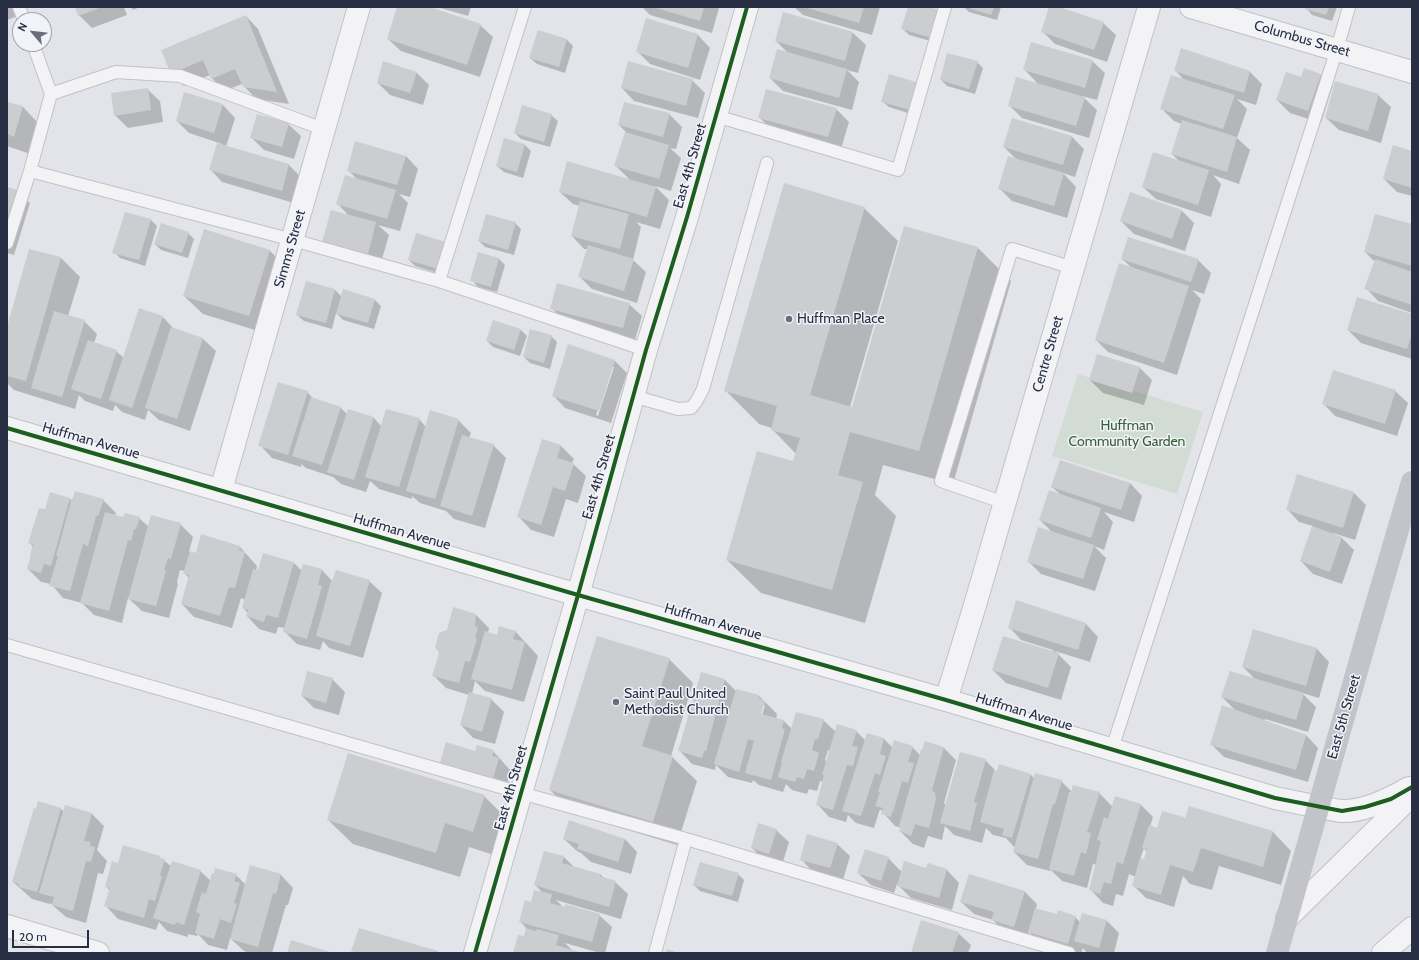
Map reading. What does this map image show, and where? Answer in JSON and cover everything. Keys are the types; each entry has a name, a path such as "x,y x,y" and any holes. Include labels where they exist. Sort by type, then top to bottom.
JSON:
{"main road":[{"name":"East 5th Street","path":"1277,953 1412,482"}],"street":[{"name":"Simms Street","path":"221,490 359,7"},
{"name":"East 4th Street","path":"475,953 578,595 646,350 687,217 747,7"},
{"name":"Centre Street","path":"946,700 1005,503 1149,7"},
{"name":"Columbus Street","path":"1191,7 1412,72"},
{"name":"Huffman Avenue","path":"7,428 578,595 946,700 1275,798 1342,811 1365,807 1390,799 1412,787"},
{"path":"1288,918 1412,795"},
{"path":"7,926 98,953"},
{"path":"1383,953 1412,928"}],"lane":[{"path":"439,281 525,7"},
{"path":"716,116 898,170 945,7"},
{"path":"1112,750 1337,49 1349,7"},
{"path":"7,243 30,171 51,94 36,52"},
{"path":"51,94 116,72 180,76 323,129"},
{"path":"633,396 678,409 691,408 696,402 703,389 766,163"},
{"path":"30,171 293,240 439,281 646,350"},
{"path":"1005,503 941,481 1012,248 1073,268"},
{"path":"7,645 686,839 1069,953"},
{"path":"654,953 686,839"}],"green space":[{"name":"Huffman Community Garden","path":"1078,374 1203,412 1177,494 1052,456"}],"building":[{"path":"75,7 102,7 78,16"},
{"path":"397,7 430,7 481,24 467,65 387,39"},
{"path":"653,7 704,7 700,21"},
{"path":"804,7 864,7 859,23"},
{"path":"908,7 929,7 940,10 932,38 901,29"},
{"path":"966,7 994,7 991,15"},
{"path":"1049,7 1060,7 1104,22 1094,50 1041,32"},
{"path":"1305,7 1329,7 1326,15 1305,9"},
{"path":"783,12 853,32 845,61 775,41"},
{"path":"246,15 277,92 243,87 235,69 211,79 203,60 171,74 161,50"},
{"path":"646,18 698,34 688,68 636,52"},
{"path":"538,30 567,39 559,67 529,58"},
{"path":"1031,42 1093,60 1085,88 1023,70"},
{"path":"1181,48 1250,71 1244,93 1174,71"},
{"path":"777,49 847,69 839,98 769,78"},
{"path":"947,53 978,61 969,89 940,80"},
{"path":"383,61 417,72 410,93 377,83"},
{"path":"628,61 693,79 686,106 621,88"},
{"path":"1304,68 1321,74 1308,111 1276,100 1286,72 1301,77"},
{"path":"889,74 919,83 911,110 881,102"},
{"path":"1171,75 1235,95 1223,129 1160,109"},
{"path":"1016,77 1085,97 1076,126 1008,106"},
{"path":"1335,81 1379,94 1368,131 1325,118"},
{"path":"148,88 151,110 114,116 111,93"},
{"path":"766,89 837,108 828,137 758,118"},
{"path":"184,92 223,104 214,133 176,121"},
{"path":"7,102 23,106 14,137 7,134"},
{"path":"624,102 670,113 663,137 618,125"},
{"path":"522,105 552,114 544,142 514,133"},
{"path":"257,114 289,123 282,147 250,138"},
{"path":"1012,118 1072,136 1063,165 1003,147"},
{"path":"1182,120 1237,137 1227,172 1171,154"},
{"path":"625,132 669,145 659,179 614,166"},
{"path":"504,138 525,144 517,172 496,166"},
{"path":"355,141 406,156 397,185 347,171"},
{"path":"217,143 289,164 282,191 209,170"},
{"path":"1393,145 1412,151 1412,188 1383,179"},
{"path":"1153,152 1209,170 1198,205 1142,187"},
{"path":"1008,156 1064,173 1054,206 998,189"},
{"path":"567,161 656,187 647,217 559,192"},
{"path":"345,175 396,190 387,219 336,204"},
{"name":"Huffman Place","path":"784,183 865,207 810,395 852,407 904,226 978,247 919,451 850,432 838,475 863,482 832,590 726,560 757,451 793,461 800,438 771,430 777,406 724,391"},
{"path":"7,187 18,190 7,223"},
{"path":"1130,192 1182,210 1172,239 1120,221"},
{"path":"580,201 629,214 620,249 571,236"},
{"path":"331,210 376,222 368,254 322,242"},
{"path":"125,212 151,219 139,260 112,253"},
{"path":"486,214 516,222 508,250 478,241"},
{"path":"1375,214 1412,224 1412,266 1364,252"},
{"path":"161,223 189,232 182,253 154,244"},
{"path":"204,229 270,250 249,316 183,296"},
{"path":"416,233 446,242 438,269 408,260"},
{"path":"1128,237 1199,259 1191,282 1121,259"},
{"path":"588,245 634,259 624,291 578,277"},
{"path":"29,249 61,257 26,381 7,376 7,327"},
{"path":"478,252 499,258 491,287 470,281"},
{"path":"1375,259 1412,272 1412,305 1364,289"},
{"path":"1119,263 1189,286 1164,363 1095,340"},
{"path":"306,281 335,289 326,323 296,315"},
{"path":"557,283 630,303 623,328 550,309"},
{"path":"343,289 375,299 368,323 336,314"},
{"path":"1357,297 1412,314 1412,333 1407,349 1347,330"},
{"path":"139,308 163,316 132,408 109,400"},
{"path":"54,311 85,320 62,397 31,388"},
{"path":"493,320 521,329 514,350 486,341"},
{"path":"171,327 203,338 177,419 145,408"},
{"path":"530,329 552,335 544,363 523,357"},
{"path":"88,340 117,350 101,399 71,389"},
{"path":"568,344 615,360 599,411 552,396"},
{"path":"1097,354 1140,367 1132,393 1089,380"},
{"path":"1333,370 1396,390 1385,424 1322,404"},
{"path":"278,382 308,391 288,455 258,446"},
{"path":"311,397 341,407 322,465 292,456"},
{"path":"348,409 374,417 354,480 327,472"},
{"path":"386,409 420,418 399,487 365,477"},
{"path":"430,410 459,419 435,499 406,491"},
{"path":"462,435 494,444 472,516 440,506"},
{"path":"542,439 561,445 557,458 574,463 565,491 553,487 541,525 517,517"},
{"path":"1060,460 1130,483 1121,510 1051,487"},
{"path":"1297,474 1354,492 1343,528 1286,510"},
{"path":"1049,490 1101,508 1091,538 1039,520"},
{"path":"75,491 104,499 98,516 96,516 88,546 83,544 70,591 49,586"},
{"path":"50,492 70,498 51,566 44,564 41,573 27,569 33,544 28,543 39,508 45,509"},
{"path":"105,512 123,517 125,513 140,517 136,529 134,529 131,541 128,540 109,611 80,603"},
{"path":"151,515 181,523 171,559 168,558 164,570 166,571 156,606 128,599"},
{"path":"1312,526 1342,537 1330,572 1300,561"},
{"path":"1038,527 1094,545 1083,579 1027,562"},
{"path":"201,534 240,546 239,550 245,552 235,588 229,587 220,616 181,604 189,575 183,574 190,551 196,553"},
{"path":"263,553 294,562 278,618 266,615 264,622 246,616 248,610 242,608 253,569 258,570"},
{"path":"303,564 322,569 318,585 322,586 307,639 283,632"},
{"path":"336,570 370,580 350,646 316,636 331,581"},
{"path":"1016,600 1086,623 1078,650 1008,628"},
{"path":"453,607 476,614 475,626 478,628 475,638 477,639 470,662 465,661 459,683 432,676 439,653 435,647 439,633 447,630"},
{"path":"499,626 516,631 513,639 525,642 512,690 471,679 485,631 497,635"},
{"path":"1253,629 1317,648 1306,686 1242,667"},
{"name":"Saint Paul United Methodist Church","path":"597,636 670,658 642,746 673,756 653,822 549,790"},
{"path":"1003,636 1059,653 1048,688 992,670"},
{"path":"307,671 333,678 326,703 301,696"},
{"path":"1230,671 1304,693 1296,720 1221,697"},
{"path":"701,672 725,679 706,751 704,751 702,758 678,751"},
{"path":"736,689 759,695 758,698 765,701 761,714 784,720 782,728 785,729 771,780 745,773 754,741 748,739 739,772 714,764"},
{"path":"469,692 492,698 482,732 460,725"},
{"path":"1222,705 1306,735 1296,770 1210,745"},
{"path":"796,712 824,719 818,739 815,739 812,750 819,753 814,771 807,769 804,779 797,777 795,782 778,777"},
{"path":"837,724 857,730 852,746 858,747 853,766 847,765 833,810 816,805 824,775 822,775"},
{"path":"867,733 884,738 880,754 886,756 880,775 875,773 861,816 842,811"},
{"path":"894,740 913,746 908,762 914,763 908,783 902,781 891,817 881,814 883,808 875,806"},
{"path":"925,741 944,747 932,790 935,793 936,799 929,828 915,824 911,836 899,831 901,827 899,826 921,749 922,750"},
{"path":"446,742 475,751 477,745 494,750 492,756 499,758 493,778 440,763"},
{"path":"960,752 986,759 974,802 977,803 970,831 940,823"},
{"path":"348,753 485,795 473,832 445,823 436,853 327,820"},
{"path":"999,764 1031,774 1012,838 1002,835 1004,829 980,822 994,770 997,771"},
{"path":"1035,773 1062,780 1055,804 1053,804 1038,859 1013,852"},
{"path":"1073,785 1100,792 1087,832 1091,833 1086,854 1081,852 1074,876 1049,869 1069,792 1071,792"},
{"path":"1115,796 1141,804 1123,864 1117,862 1111,884 1104,882 1100,894 1089,890 1101,841 1097,840 1104,817 1108,819"},
{"path":"38,801 61,808 37,892 19,887 19,884 12,882 34,808 36,809"},
{"path":"65,805 92,813 84,841 91,842 90,846 95,847 91,862 86,861 73,911 52,905 54,897 39,893"},
{"path":"1189,806 1273,831 1263,867 1201,848 1193,872 1170,865 1161,895 1132,886 1140,858 1144,859 1147,849 1142,848 1149,825 1157,828 1162,811 1184,817 1184,822"},
{"path":"569,820 625,839 618,862 577,849 579,844 563,839"},
{"path":"758,823 777,829 769,854 751,848"},
{"path":"807,834 838,843 830,868 800,860"},
{"path":"123,845 160,856 159,858 165,859 155,901 149,899 144,918 104,906 110,888 105,887 112,861 118,863"},
{"path":"865,849 889,857 881,881 857,873"},
{"path":"544,851 564,856 562,863 600,874 600,876 616,881 609,907 534,885"},
{"path":"172,861 201,870 184,925 176,922 175,925 153,918"},
{"path":"904,861 926,868 928,863 947,869 939,898 897,886"},
{"path":"700,862 739,873 732,896 693,885"},
{"path":"250,865 281,874 276,894 273,893 258,947 230,939"},
{"path":"215,868 237,874 234,881 240,883 234,903 237,904 231,923 220,919 214,939 195,933 200,914 196,912 202,892 206,894"},
{"path":"969,874 1025,891 1014,927 991,920 994,912 960,902"},
{"path":"534,890 552,894 550,903 565,907 565,904 600,914 592,942 519,922 525,900 531,902"},
{"path":"1035,908 1057,914 1058,910 1076,916 1068,944 1028,932"},
{"path":"1082,913 1107,920 1099,948 1074,941"},
{"path":"921,920 959,932 952,953 911,953"},
{"path":"359,928 438,951 438,953 357,953 351,951"},
{"path":"526,928 536,931 537,929 559,935 556,945 582,953 513,953 518,935 524,936"},
{"path":"291,940 330,952 330,953 287,953"},
{"path":"667,949 678,953 666,953"}],"cycle path":[{"path":"475,953 578,595 646,350 687,217 747,7"},
{"path":"7,428 578,595 946,700 1275,798 1342,811 1365,807 1391,799 1412,787"}],"place":[{"name":"Huffman Place","path":"789,319"},
{"name":"Saint Paul United Methodist Church","path":"616,702"}]}
